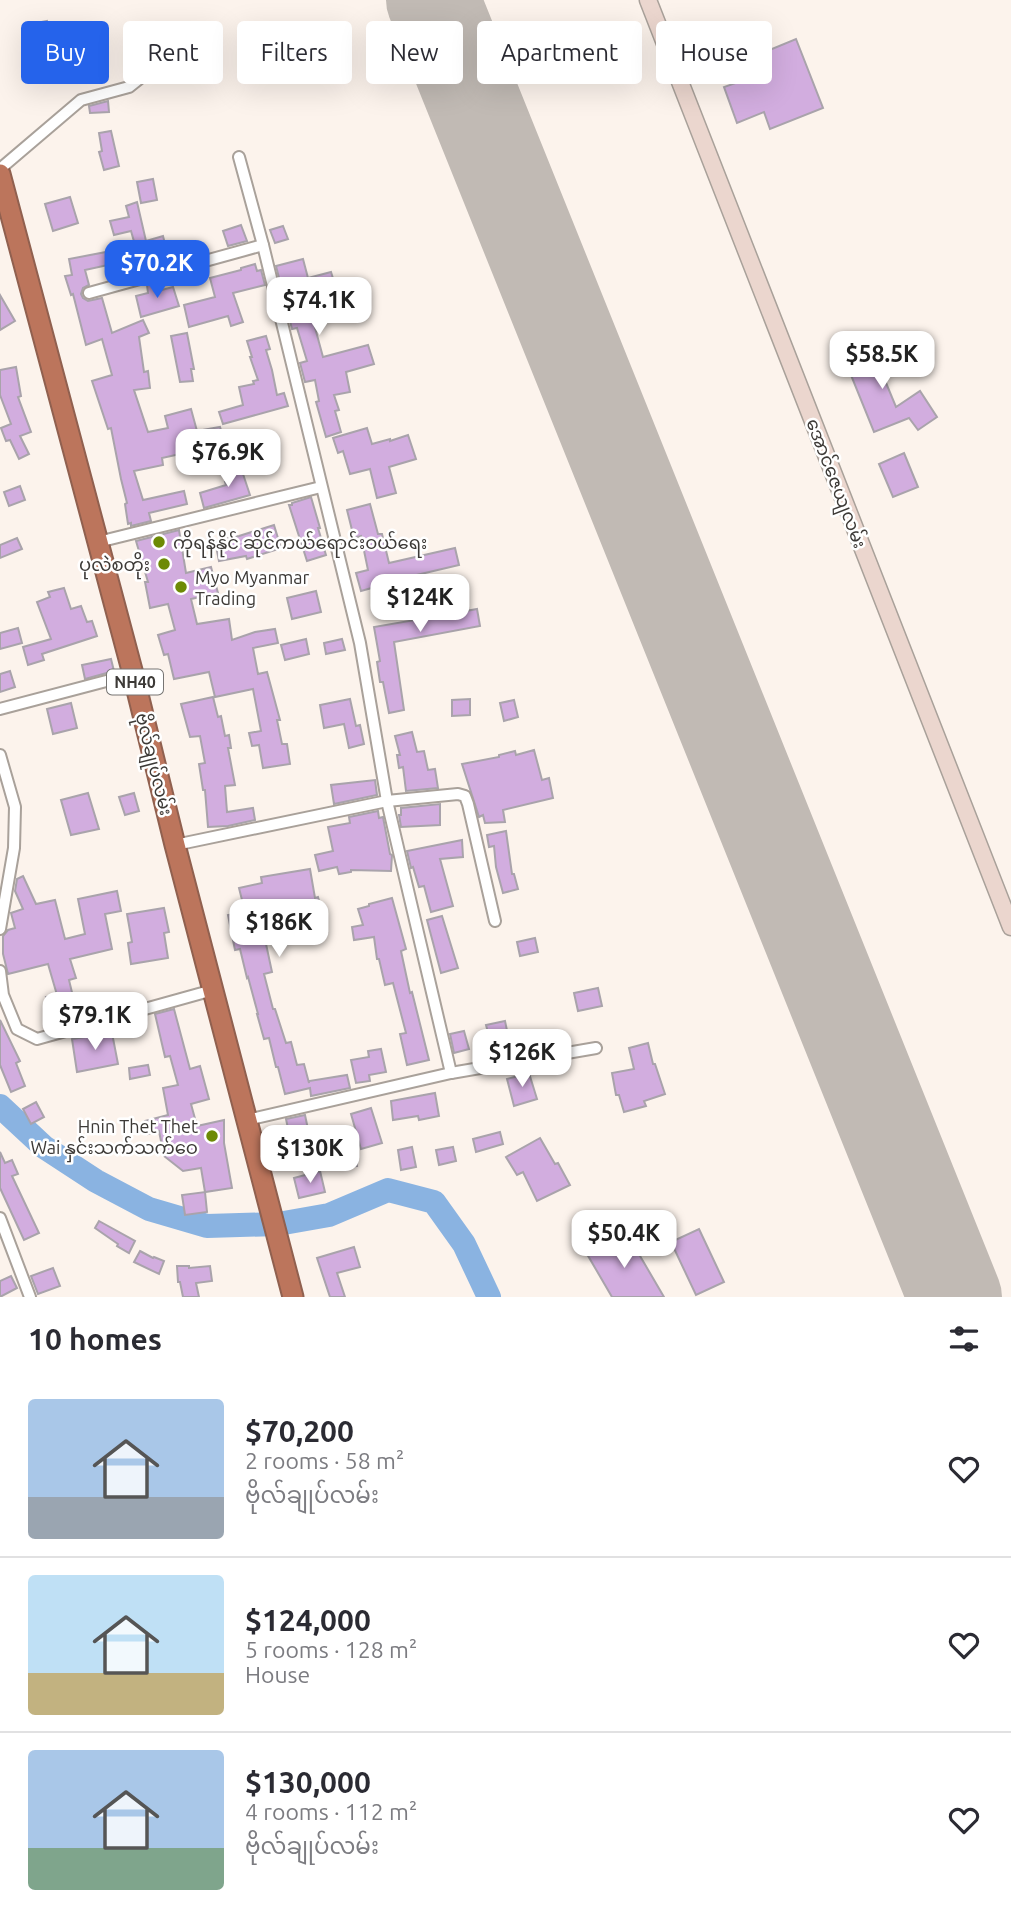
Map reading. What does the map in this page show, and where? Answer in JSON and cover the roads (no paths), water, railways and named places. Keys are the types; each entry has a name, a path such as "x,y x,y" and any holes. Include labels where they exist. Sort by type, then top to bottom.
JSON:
{"highway":[{"name":"ဗိုလ်ချုပ်လမ်း","path":"0,174 5,210 98,542 292,1292"}],"street":[{"name":"အောင်ဇေယျလမ်း","path":"648,0 1011,927"},
{"path":"0,169 81,100 133,84"},
{"path":"239,157 360,643 387,801 451,1073"},
{"path":"89,293 263,246"},
{"path":"98,542 321,487"},
{"path":"0,709 133,674"},
{"path":"0,755 15,807 14,848 0,929"},
{"path":"175,845 387,801 458,794 465,796 495,921"},
{"path":"0,971 3,995 18,1029 37,1039 213,990"},
{"path":"247,1120 451,1073 596,1048"},
{"path":"0,1218 30,1297"}],"waterway":[{"path":"0,1106 44,1147 96,1181 149,1209 207,1226 278,1224 329,1215 388,1190 434,1202 464,1244 489,1297"}],"place":[{"name":"ကိုရန်နိုင် ဆိုင်ကယ်ရောင်းဝယ်ရေး","path":"159,542"},
{"name":"ပုလဲစတိုး","path":"164,564"},
{"name":"Myo Myanmar Trading","path":"181,587"},
{"name":"Hnin Thet Thet Wai နှင်းသက်သက်ဝေ","path":"212,1136"}]}
